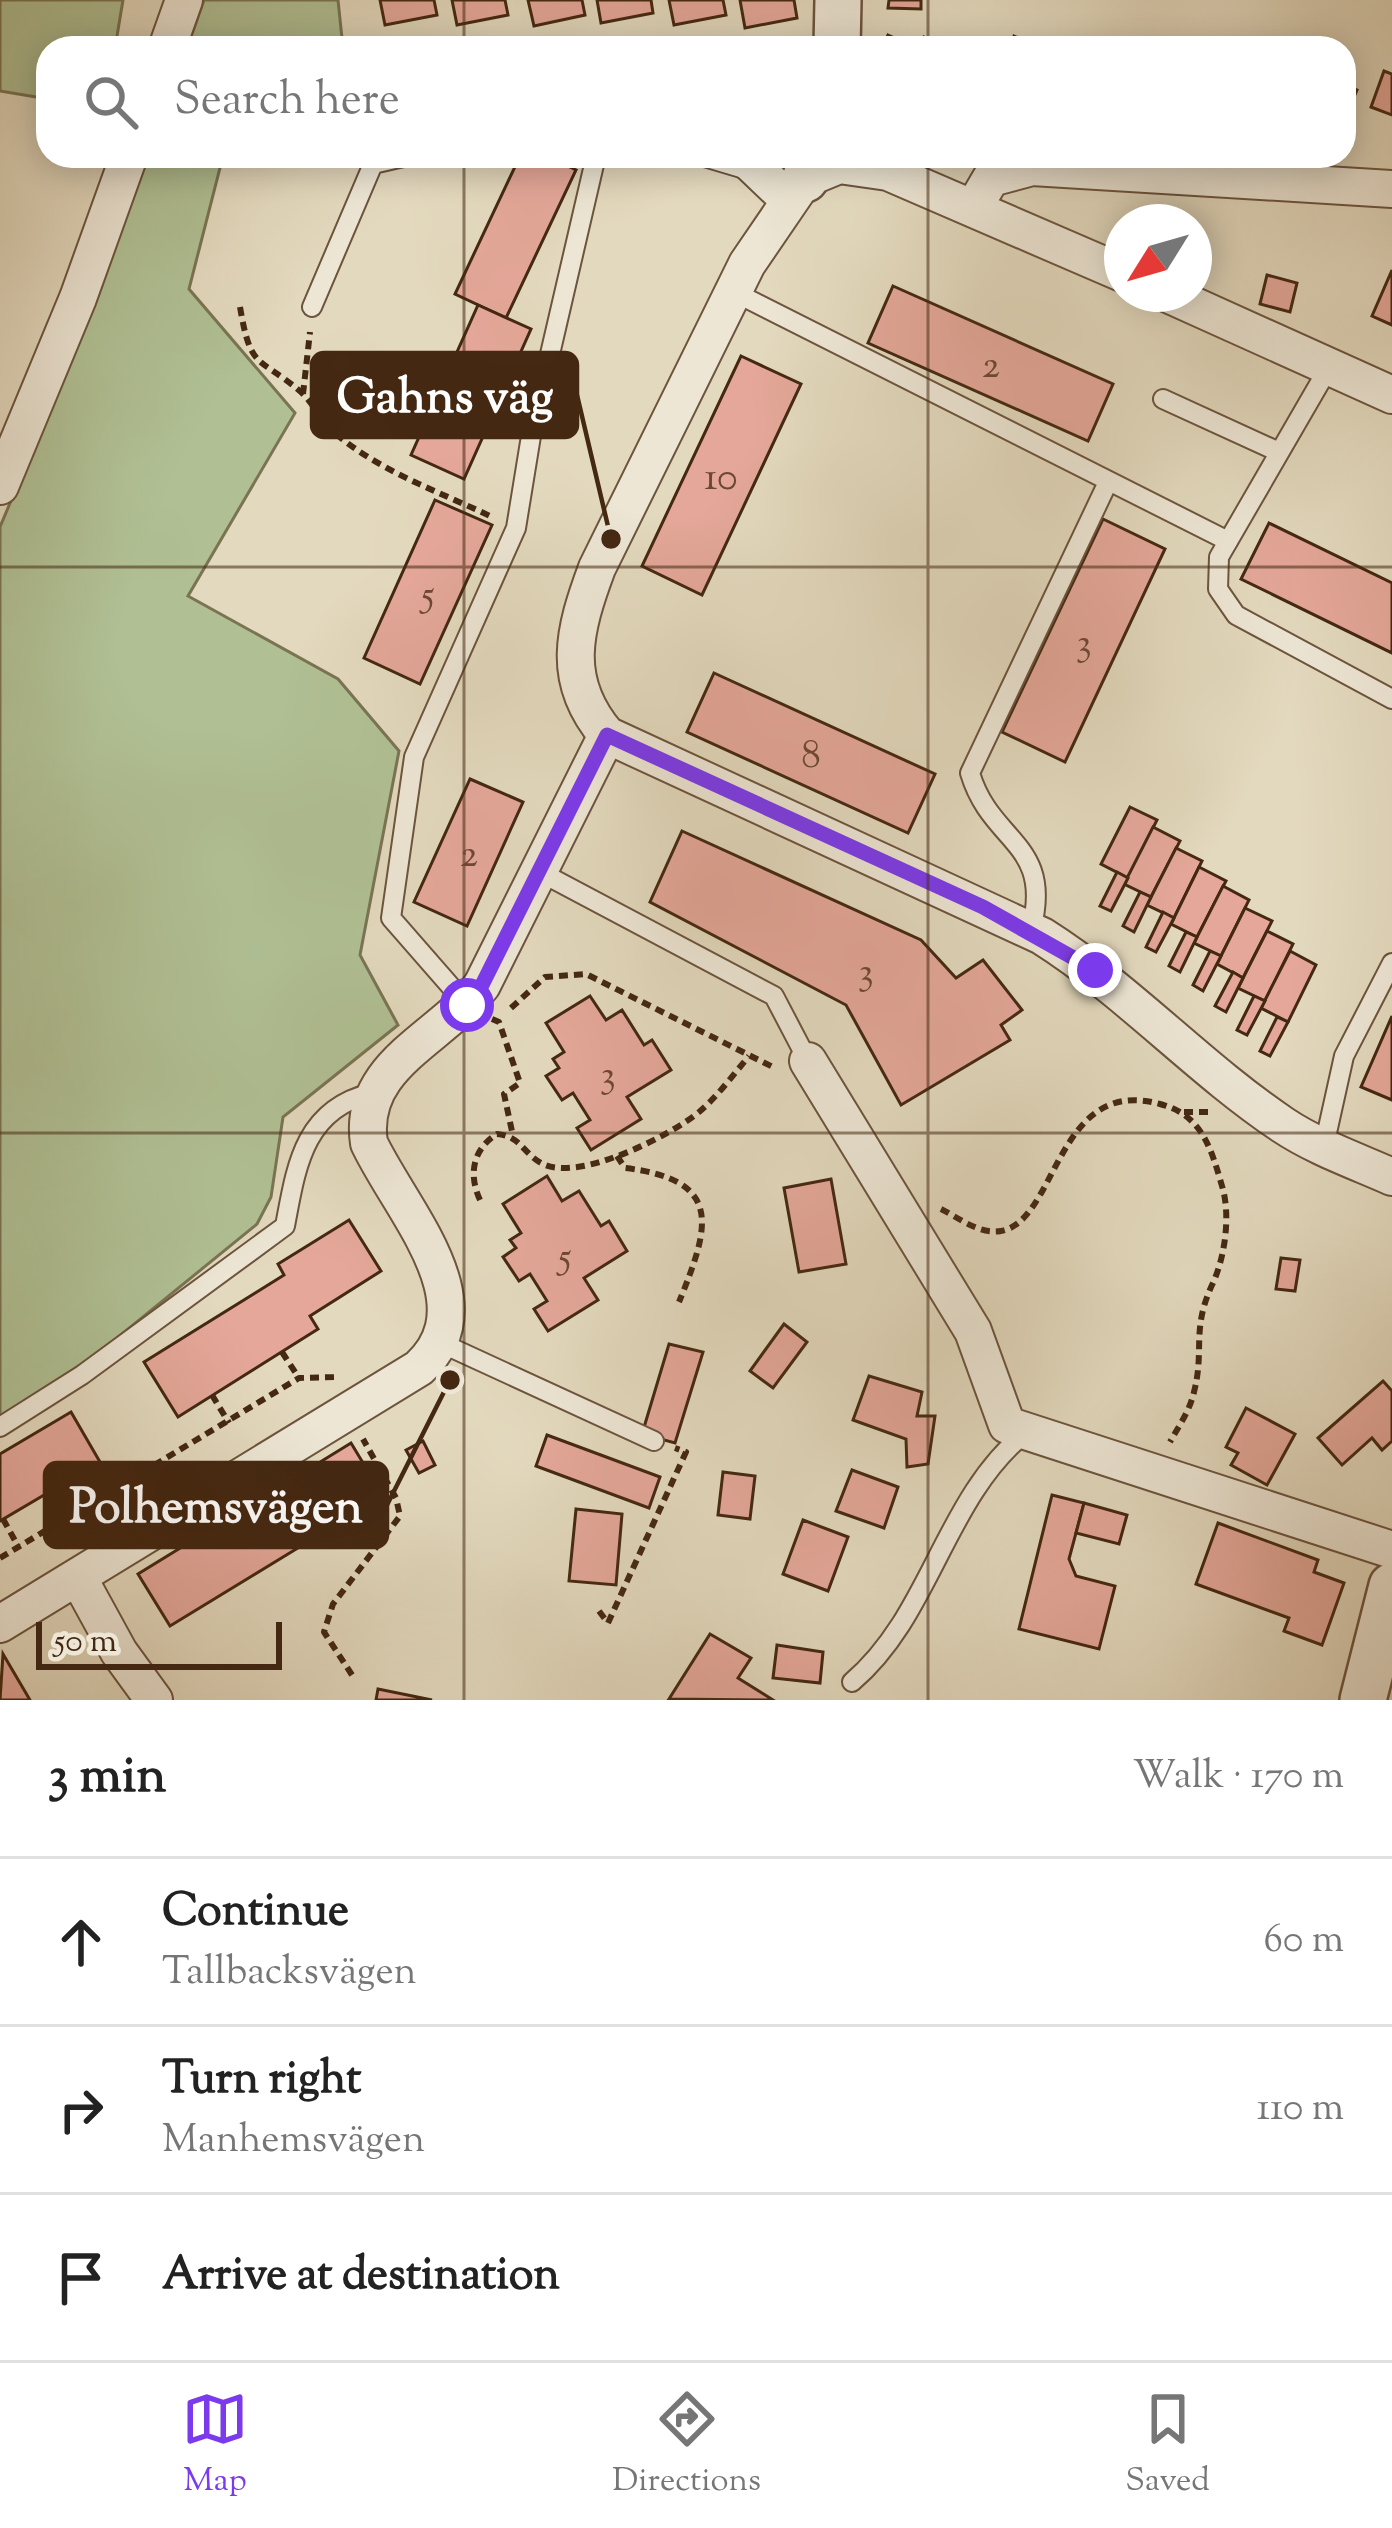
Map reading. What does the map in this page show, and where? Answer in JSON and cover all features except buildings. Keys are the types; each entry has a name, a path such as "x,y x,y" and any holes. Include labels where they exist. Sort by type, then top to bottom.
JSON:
{"street":[{"path":"171,36 184,0"},
{"path":"837,36 838,0"},
{"path":"0,486 78,298 125,168"},
{"path":"764,168 803,178 834,168"},
{"path":"868,168 974,206 1104,265"},
{"path":"974,206 991,178 1028,168"},
{"path":"1048,168 1392,189"},
{"path":"803,178 734,292 597,568 578,619 576,685 607,735 1031,930 1095,970 1220,1078 1286,1127 1392,1177"},
{"path":"1208,312 1392,395"},
{"path":"0,1624 418,1368 441,1343 449,1298 369,1143 365,1115 372,1093 402,1059 483,1014 540,872 607,735"},
{"path":"818,1076 973,1331 1007,1425 1392,1550"},
{"path":"79,1579 119,1652 154,1700"},
{"path":"1363,1700 1392,1586"}],"lane":[{"path":"313,307 371,168"},
{"path":"483,1014 391,918 414,757 516,528 531,436 593,168"},
{"path":"734,292 1228,541"},
{"path":"1329,367 1219,557 1218,589 1236,615 1392,699"},
{"path":"1163,399 1279,452"},
{"path":"1031,930 1040,896 1035,870 975,791 970,773 1108,482"},
{"path":"540,872 774,996 818,1076"},
{"path":"1324,1146 1344,1056 1392,963"},
{"path":"0,1427 82,1375 285,1226 299,1151 325,1119 355,1097 372,1093"},
{"path":"441,1343 654,1442"},
{"path":"852,1682 888,1646 988,1468 1025,1433"}],"path":[{"path":"240,307 247,346 268,373 303,394 333,432 370,459 516,528"},
{"path":"303,394 313,307"},
{"path":"513,1136 505,1094 520,1083 483,1014 532,984 564,973 586,974 749,1056 818,1076"},
{"path":"480,1200 473,1171 477,1151 497,1134 513,1136 543,1164 571,1169 617,1156 683,1124 749,1056"},
{"path":"881,1179 982,1230 1003,1231 1021,1220 1070,1138 1093,1114 1123,1103 1155,1102 1184,1112 1209,1140 1226,1199 1222,1255 1197,1316 1194,1392 1150,1468"},
{"path":"617,1156 626,1168 678,1178 698,1200 704,1226 679,1302"},
{"path":"282,1352 299,1378"},
{"path":"0,1558 130,1486 299,1378 324,1373 389,1386"},
{"path":"212,1395 229,1423"},
{"path":"346,1412 397,1498 400,1516 333,1604 324,1632 352,1675"},
{"path":"599,1610 608,1623 686,1452 654,1442"},
{"path":"69,1480 85,1508"},
{"path":"3,1519 18,1546"}],"green space":[{"path":"0,0 123,0 117,36 36,36 36,97 0,91"},
{"path":"204,0 338,0 342,36 191,36"},
{"path":"144,168 220,168 189,289 295,413 188,596 338,679 399,751 360,955 398,1025 283,1117 271,1197 257,1224 84,1365 0,1417 0,527 103,281"}],"place":[{"name":"Gahns väg","path":"611,539"},
{"name":"Polhemsvägen","path":"450,1380"}],"route":[{"path":"467,1005 482,985 607,735 983,907 1042,936 1095,970"}]}
